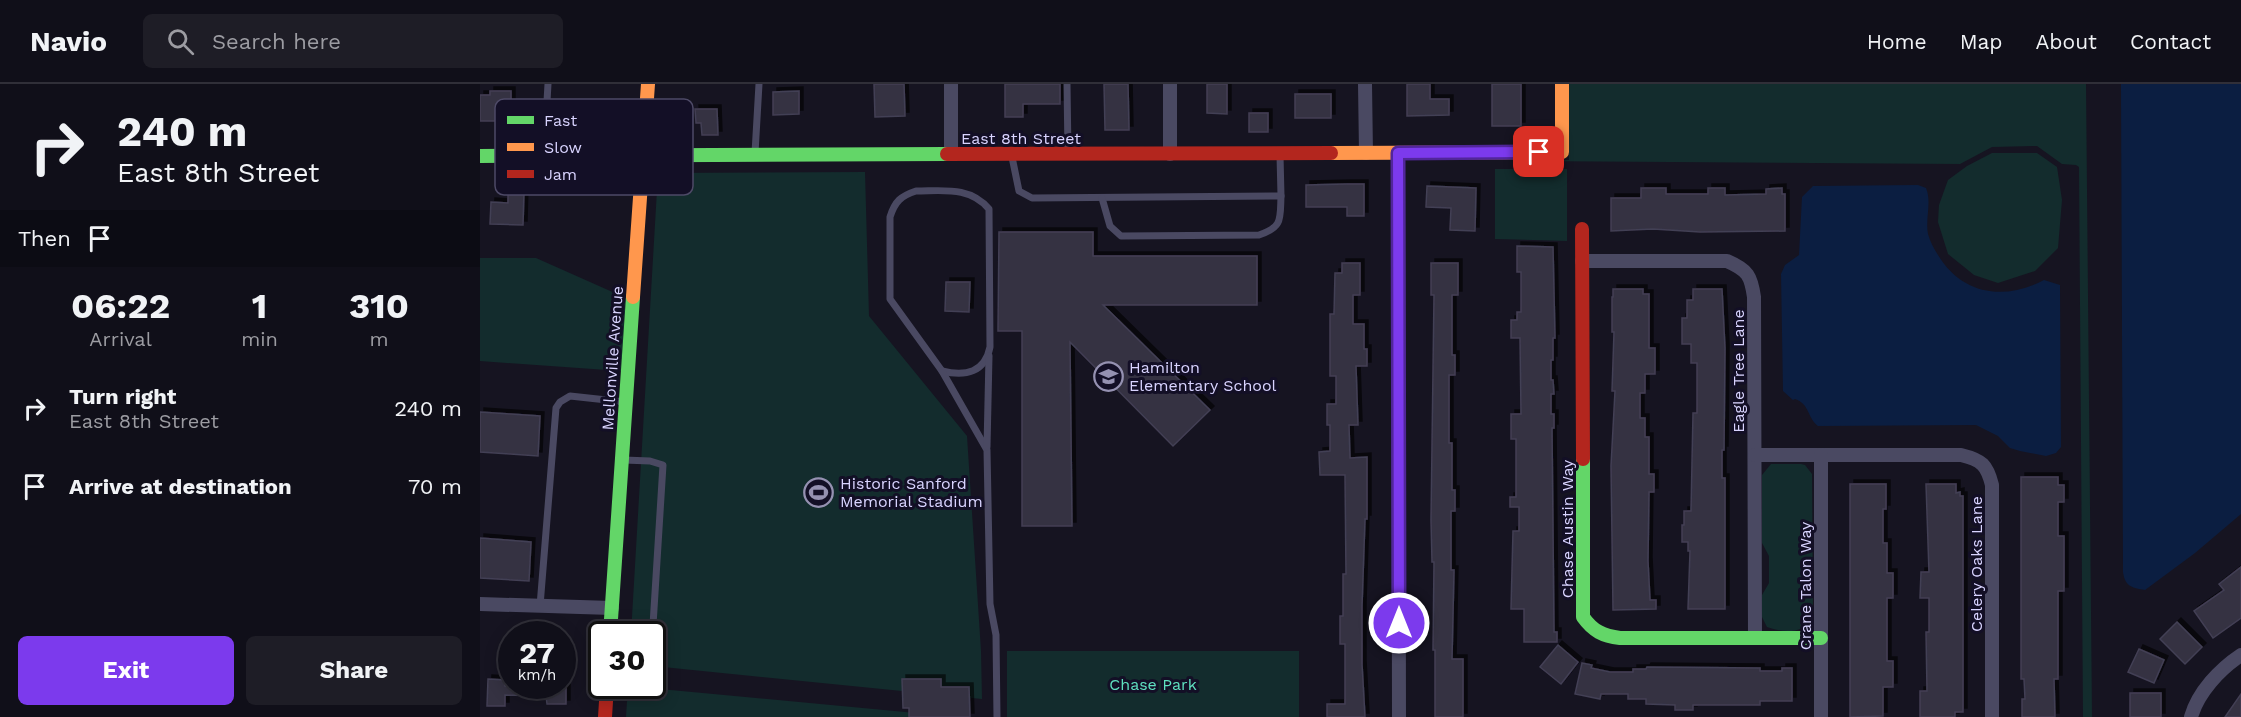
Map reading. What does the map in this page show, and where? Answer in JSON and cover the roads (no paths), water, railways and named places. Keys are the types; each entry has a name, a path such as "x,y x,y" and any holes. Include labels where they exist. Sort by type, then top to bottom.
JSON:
{"street":[{"name":"Mellonville Avenue","path":"647,99 648,84"},
{"path":"951,84 951,154"},
{"path":"1170,84 1170,154"},
{"path":"1365,84 1366,153"},
{"name":"East 8th Street","path":"693,156 1562,152 1562,84"},
{"path":"1398,153 1399,717"},
{"name":"Mellonville Avenue","path":"611,621 639,195"},
{"name":"Chase Austin Way","path":"1582,229 1583,617 1590,628 1602,636 1620,638 1821,638"},
{"name":"Eagle Tree Lane","path":"1582,261 1727,261 1741,267 1751,279 1754,297 1755,638"},
{"name":"Celery Oaks Lane","path":"1755,455 1961,455 1976,458 1988,469 1992,485 1992,717"},
{"name":"Crane Talon Way","path":"1821,455 1821,717"},
{"path":"480,604 612,608"},
{"path":"2192,717 2206,688 2226,665 2241,655"},
{"path":"604,717 606,699"}],"lane":[{"path":"547,99 548,84"},
{"path":"755,155 759,84"},
{"path":"1067,84 1068,154"},
{"path":"1102,198 1110,226 1121,236 1259,235 1273,230 1280,222 1280,153"},
{"path":"1011,154 1019,191 1032,198 1281,196"},
{"path":"987,450 942,371 890,299 890,217 894,206 903,195 916,192 958,191 982,200 989,209 987,450 990,604 996,634 997,717"},
{"path":"942,371 953,374 971,373 985,361 989,353"},
{"path":"540,606 556,408 560,402 570,396 625,402"},
{"path":"621,460 650,461 663,465 653,621"}],"water":[{"path":"2121,84 2241,84 2241,514 2195,553 2145,590 2130,586 2123,572"},
{"path":"1918,185 1926,188 1928,193 1927,228 1931,242 1938,255 1959,279 1972,286 2000,292 2029,287 2044,280 2060,285 2061,447 2056,453 2046,456 2010,448 1998,436 1976,425 1818,426 1800,401 1793,400 1783,391 1781,274 1785,265 1799,255 1802,197 1813,186"}],"place":[{"name":"Hamilton Elementary School","path":"1108,376"},
{"name":"Historic Sanford Memorial Stadium","path":"819,492"}],"park label":[{"name":"Chase Park","path":"1153,684"}]}
